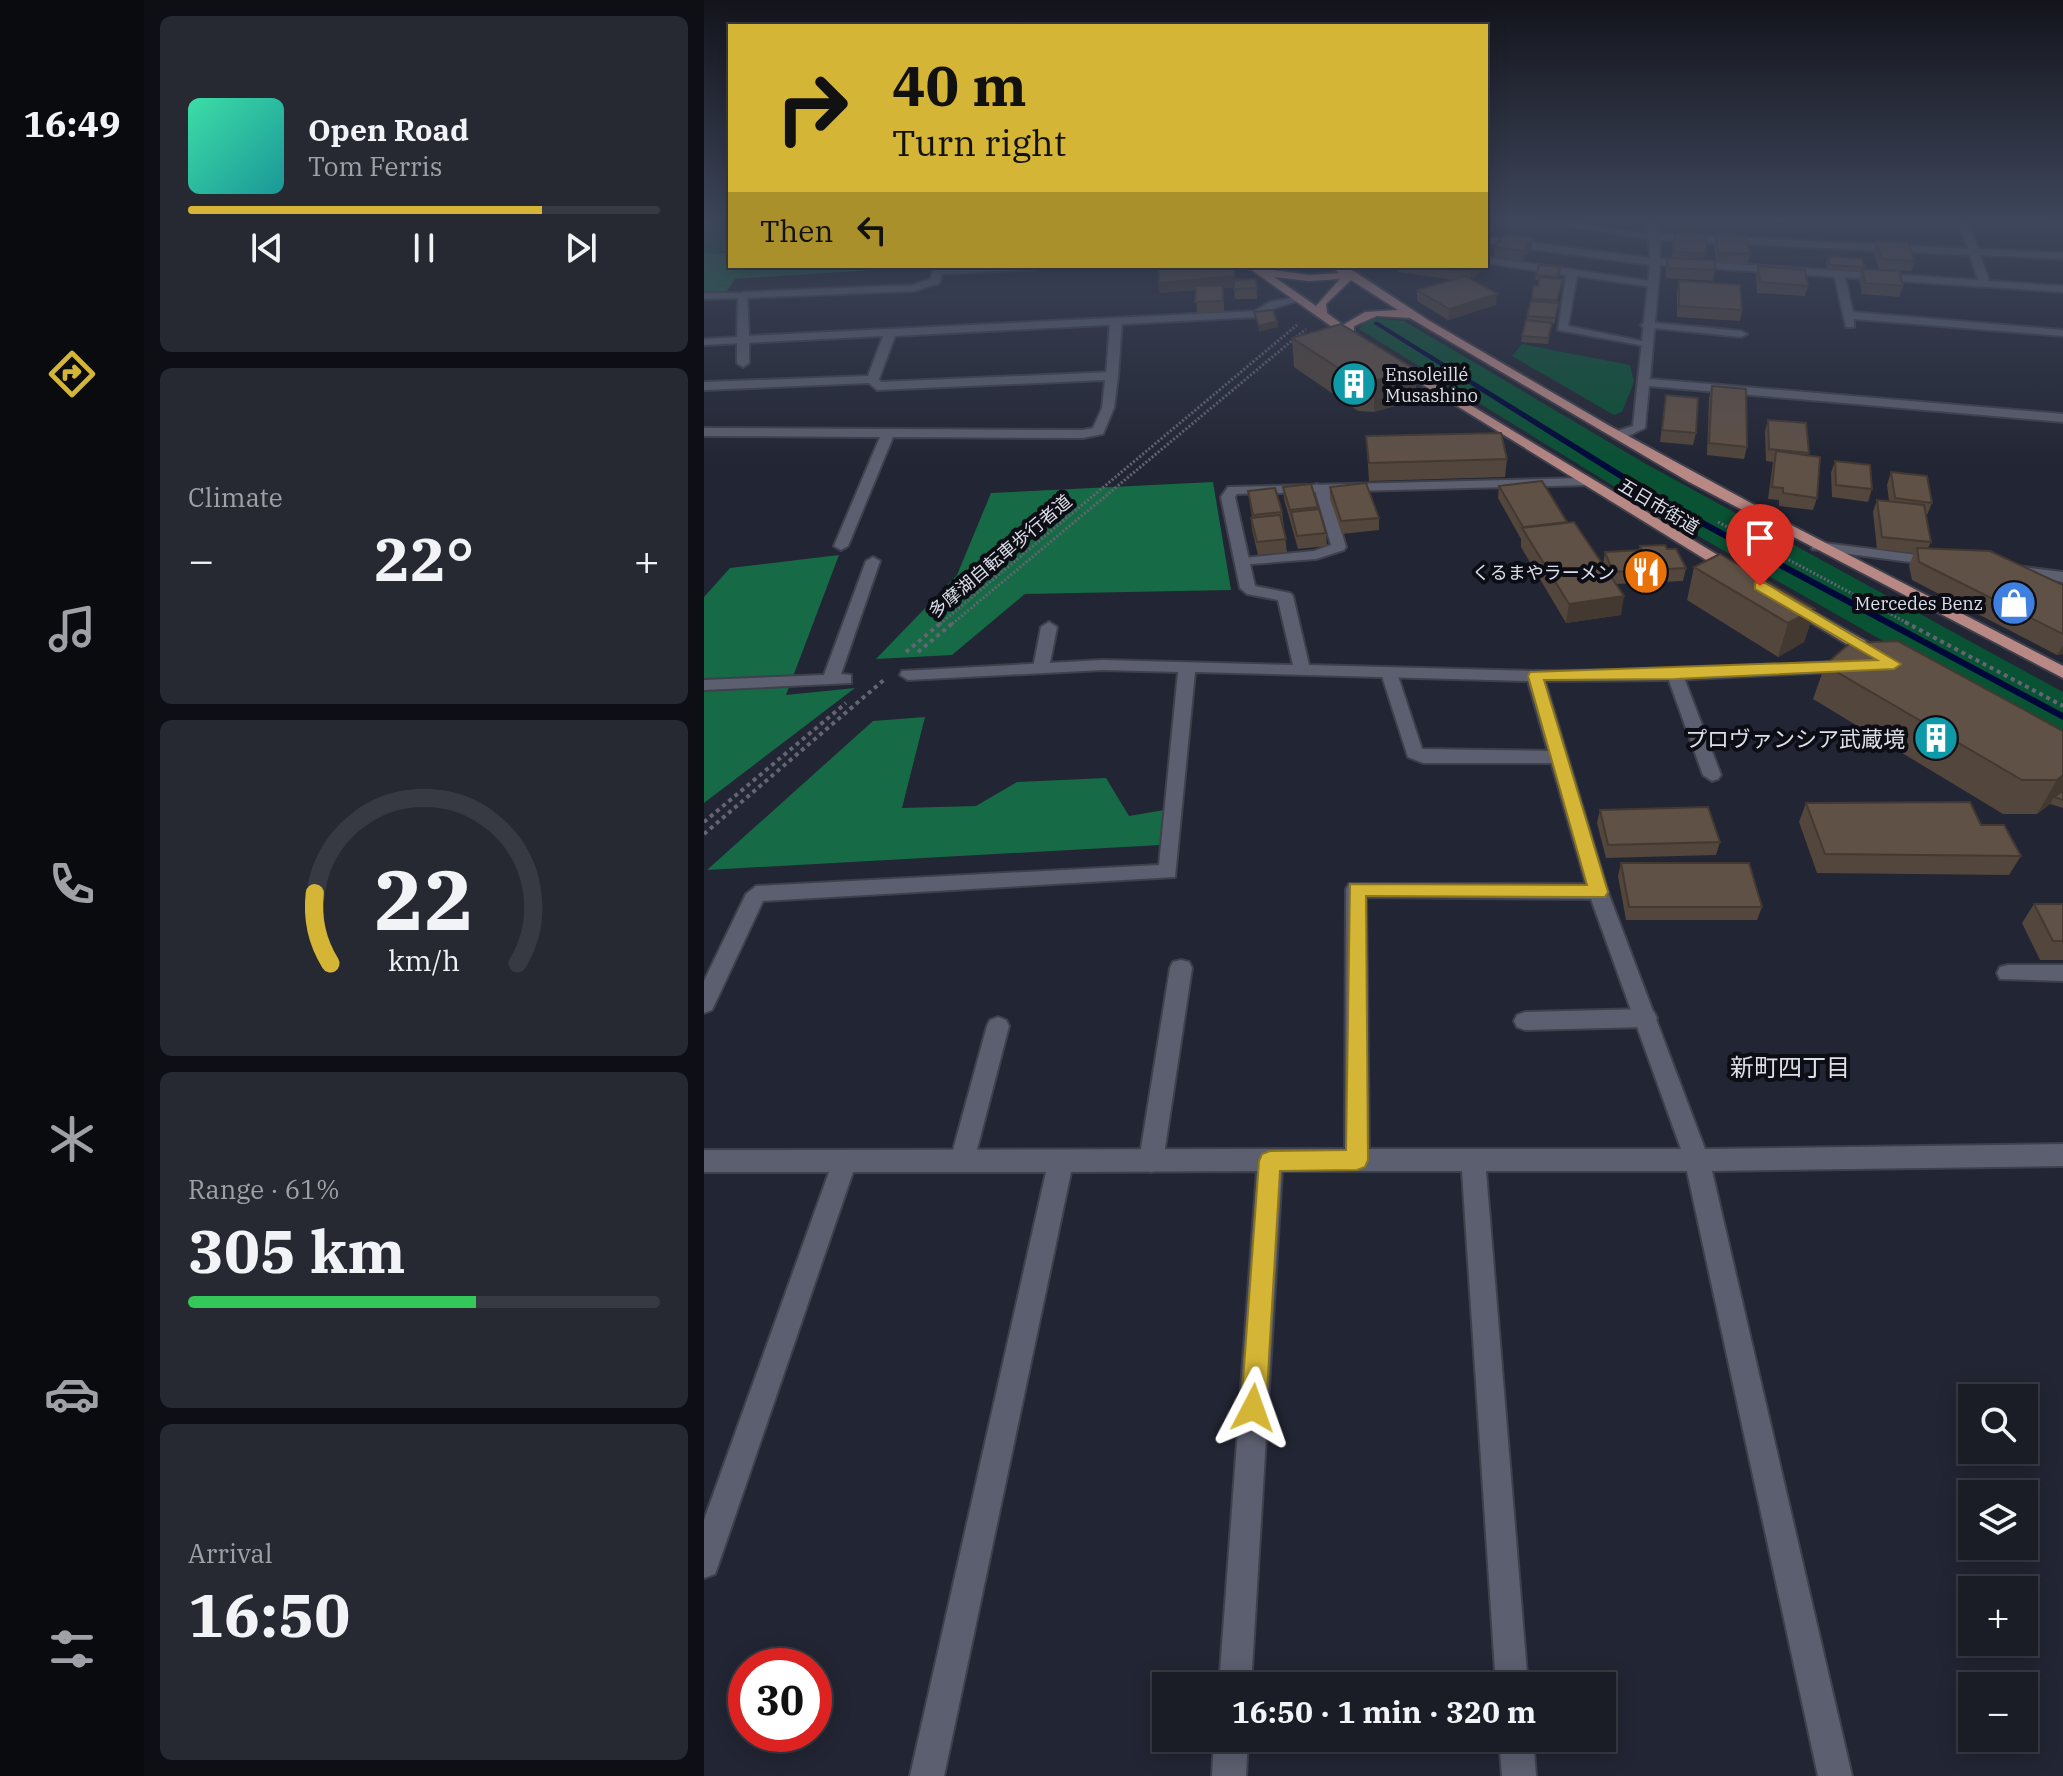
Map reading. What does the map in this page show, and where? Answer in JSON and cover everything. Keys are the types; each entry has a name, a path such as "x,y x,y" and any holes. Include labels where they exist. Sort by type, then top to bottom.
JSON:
{"main road":[{"name":"五日市街道","path":"1302,303 1584,482 1746,578"},
{"path":"1309,308 1321,303"},
{"name":"五日市街道","path":"1395,303 1410,315 1817,546 2063,673"},
{"path":"1348,334 1349,325 1360,316 1382,313 1410,315"},
{"path":"1773,594 1894,664"}],"street":[{"path":"743,303 743,363"},
{"path":"1567,303 1562,328 1645,343"},
{"path":"1619,435 1639,428 1650,303"},
{"path":"1845,303 1851,328"},
{"path":"704,342 1257,314 1274,304 1309,308"},
{"path":"1848,315 2063,333"},
{"path":"704,432 887,435 1098,431 1108,408 1116,321"},
{"path":"1647,325 1741,334"},
{"path":"873,379 890,334"},
{"path":"873,379 877,386 1112,376"},
{"path":"704,386 873,379"},
{"path":"1641,382 2063,418"},
{"path":"841,546 887,435"},
{"path":"1302,669 1285,596 1252,591 1229,493 1238,489 1584,482"},
{"path":"1243,562 1316,555 1339,547 1321,487"},
{"path":"1817,546 1955,564"},
{"path":"704,685 838,679 873,561"},
{"path":"2002,570 2063,577"},
{"path":"1041,668 1049,627"},
{"path":"908,675 1041,668 1187,667 1535,676 1675,675 1894,664"},
{"path":"704,1004 756,894 1168,872 1187,667"},
{"path":"1389,673 1414,753 1423,757 1559,757"},
{"path":"1675,675 1712,775"},
{"path":"1535,676 1598,892 1697,1160 1835,1776"},
{"path":"1357,1160 1356,889 1598,892"},
{"path":"1151,1161 1181,968"},
{"path":"2008,973 2063,973"},
{"path":"1525,1021 1646,1018"},
{"path":"962,1161 998,1026"},
{"path":"704,1161 1473,1161 2063,1155"},
{"path":"704,1563 845,1161"},
{"path":"927,1776 1061,1161"},
{"path":"1236,1672 1270,1161"},
{"path":"1473,1161 1511,1672"},
{"path":"1229,1776 1230,1752"},
{"path":"1517,1752 1519,1776"}],"path":[{"path":"913,656 1306,331 1309,308"},
{"name":"多摩湖自転車歩行者道","path":"901,657 1295,327 1309,308"},
{"path":"1706,515 2063,706"},
{"path":"704,822 889,667"},
{"path":"704,834 888,676"}],"green space":[{"path":"1377,318 1404,321 1646,464 2063,692 2063,743 1654,511 1359,329 1365,321"},
{"path":"1522,344 1630,365 1634,382 1622,412 1614,415 1512,356"},
{"path":"1213,482 1231,590 1025,594 952,655 876,659 957,575 991,493"},
{"path":"839,555 786,695 855,688 704,803 704,597 730,568"},
{"path":"925,717 902,808 976,806 1017,782 1106,778 1129,816 1170,809 1160,845 707,870 873,721"}],"building":[{"path":"1439,303 1469,303 1449,309"},
{"path":"1530,303 1559,303 1555,318 1527,316"},
{"path":"1679,303 1741,303 1742,310 1679,306"},
{"path":"1273,310 1277,321 1259,326 1254,312"},
{"path":"1526,320 1552,323 1548,338 1522,336"},
{"path":"1341,324 1416,370 1374,381 1357,380 1292,338"},
{"path":"1712,386 1746,389 1747,447 1709,443"},
{"path":"1666,395 1698,398 1696,433 1662,430"},
{"path":"1768,420 1806,423 1809,453 1769,449"},
{"path":"1501,433 1507,459 1369,463 1366,436"},
{"path":"1776,451 1820,457 1817,498 1783,493 1783,488 1772,487"},
{"path":"1835,461 1870,465 1872,489 1836,485"},
{"path":"1891,472 1927,476 1932,503 1895,498"},
{"path":"1542,481 1567,522 1523,527 1499,486"},
{"path":"1366,483 1379,518 1341,521 1330,487"},
{"path":"1311,484 1318,507 1290,510 1283,487"},
{"path":"1275,488 1282,512 1253,515 1248,491"},
{"path":"1877,500 1924,505 1931,542 1882,537"},
{"path":"1319,509 1326,533 1297,536 1291,512"},
{"path":"1280,515 1286,539 1257,542 1251,518"},
{"path":"1574,522 1624,596 1569,604 1522,528"},
{"path":"1665,545 1667,549 1676,549 1686,568 1613,572 1605,552 1642,550 1640,546"},
{"path":"1917,548 1990,551 2063,585 2063,634 1919,562"},
{"path":"1720,554 1815,609 1788,623 1694,567"},
{"path":"1898,641 2063,731 2063,775 2057,780 2022,780 1825,665 1850,643"},
{"path":"2063,791 2063,800 2054,797"},
{"path":"1970,802 1981,825 2004,825 2021,856 1825,854 1806,803"},
{"path":"1708,807 1720,842 1608,845 1600,810"},
{"path":"1621,863 1749,863 1762,907 1629,907"},
{"path":"2034,904 2063,904 2063,941 2053,941"}],"waterway":[{"path":"1376,323 1663,502 2063,717"}],"place":[{"name":"Ensoleillé Musashino","path":"1354,384"},
{"name":"くるまやラーメン","path":"1646,572"},
{"name":"Mercedes Benz","path":"2014,603"},
{"name":"プロヴァンシア武蔵境","path":"1936,738"}],"district":[{"name":"新町四丁目","path":"1790,1067"}],"route":[{"path":"1253,1408 1270,1161 1357,1160 1356,889 1598,892 1535,676 1675,675 1894,664 1760,586"}]}
